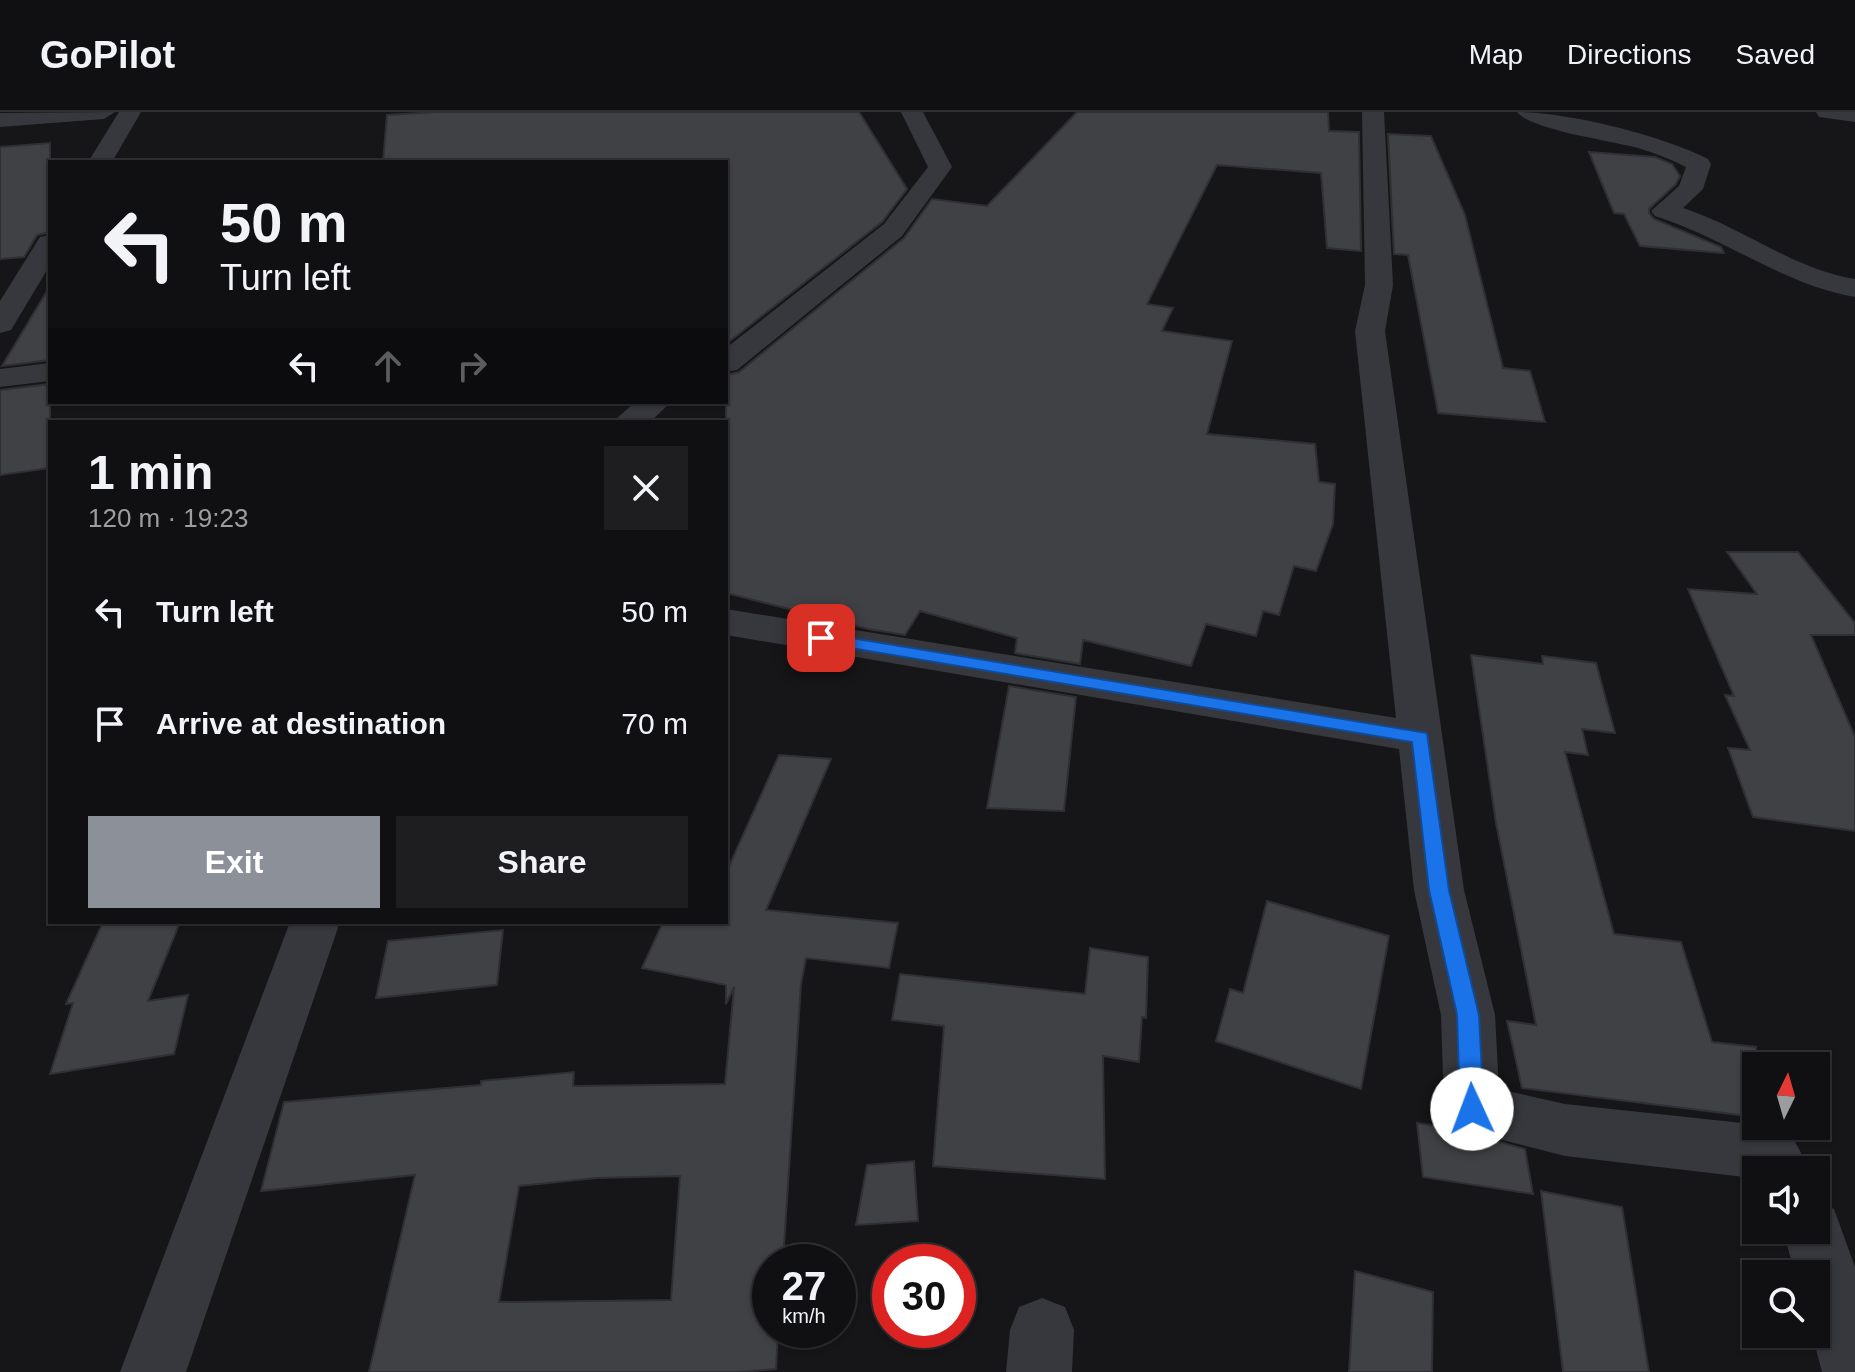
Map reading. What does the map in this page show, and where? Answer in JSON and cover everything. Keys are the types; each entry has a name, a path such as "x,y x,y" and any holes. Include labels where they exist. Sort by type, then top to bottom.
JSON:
{"street":[{"path":"0,120 104,112"},
{"path":"101,160 130,112"},
{"path":"728,361 893,230 924,192 940,167 912,112"},
{"path":"1373,112 1379,285 1370,331 1439,890 1468,1015 1472,1109 1565,1130 1770,1153 1772,1156"},
{"path":"1528,112 1556,124 1678,151 1699,164 1690,189 1664,211 1709,227 1761,256 1832,285 1855,288"},
{"path":"1827,112 1855,115"},
{"path":"0,324 48,246"},
{"path":"0,378 48,372"},
{"path":"632,420 652,404"},
{"path":"728,622 1420,737"},
{"path":"153,1372 314,924"},
{"path":"1817,1244 1855,1372"}],"building":[{"path":"437,112 859,112 907,189 882,222 728,342 728,160 383,160 387,115"},
{"path":"1077,112 1328,112 1329,131 1359,132 1361,251 1327,248 1321,173 1217,165 1147,304 1173,308 1162,331 1232,341 1207,434 1315,444 1319,482 1335,484 1333,524 1316,571 1294,566 1279,615 1263,611 1256,636 1206,624 1191,666 1083,640 1080,664 1015,653 1017,638 920,611 905,635 868,629 728,594 728,375 739,372 904,238 932,199 987,206"},
{"path":"1388,134 1431,136 1465,215 1503,368 1530,371 1545,422 1438,413 1408,255 1394,254"},
{"path":"50,143 48,232 37,235 24,257 0,259 0,147"},
{"path":"1589,152 1655,157 1672,164 1680,176 1676,184 1649,209 1649,213 1654,219 1721,247 1724,253 1640,246 1624,214 1614,213"},
{"path":"48,289 48,360 2,366"},
{"path":"48,384 48,468 0,475 0,390"},
{"path":"1727,552 1798,552 1855,623 1855,635 1811,635 1855,737 1855,831 1753,817 1728,748 1750,750 1725,695 1734,696 1688,589 1757,594"},
{"path":"1471,655 1543,664 1542,656 1596,663 1615,733 1582,729 1588,755 1565,752 1614,934 1681,942 1712,1042 1756,1047 1756,1052 1742,1052 1742,1115 1522,1088 1507,1021 1536,1025 1496,823"},
{"path":"1009,686 1076,697 1064,811 987,808"},
{"path":"779,755 831,759 766,910 898,923 889,968 806,958 801,984 784,1244 752,1244 752,1348 777,1348 776,1369 740,1372 369,1372 415,1175 261,1191 284,1102 481,1085 481,1081 574,1072 573,1086 725,1084 734,987 726,1004 726,985 642,968 662,924 728,924 728,869","holes":["680,1176 671,1300 499,1302 519,1186 596,1178"]},
{"path":"1267,901 1389,936 1361,1089 1216,1041 1230,989 1243,993"},
{"path":"102,924 179,924 148,1001 188,995 174,1054 50,1074 73,1003 66,1004"},
{"path":"503,930 497,985 376,998 388,941"},
{"path":"1090,948 1148,957 1146,1018 1142,1017 1139,1062 1103,1056 1105,1179 933,1166 944,1026 892,1020 900,974 1085,994"},
{"path":"1417,1123 1449,1128 1525,1149 1533,1194 1423,1177"},
{"path":"914,1161 918,1221 856,1225 867,1165"},
{"path":"1541,1191 1622,1207 1649,1372 1563,1372"},
{"path":"1355,1271 1433,1292 1432,1372 1349,1372"}],"route":[{"path":"821,638 1420,737 1439,890 1468,1015 1472,1109"}]}
